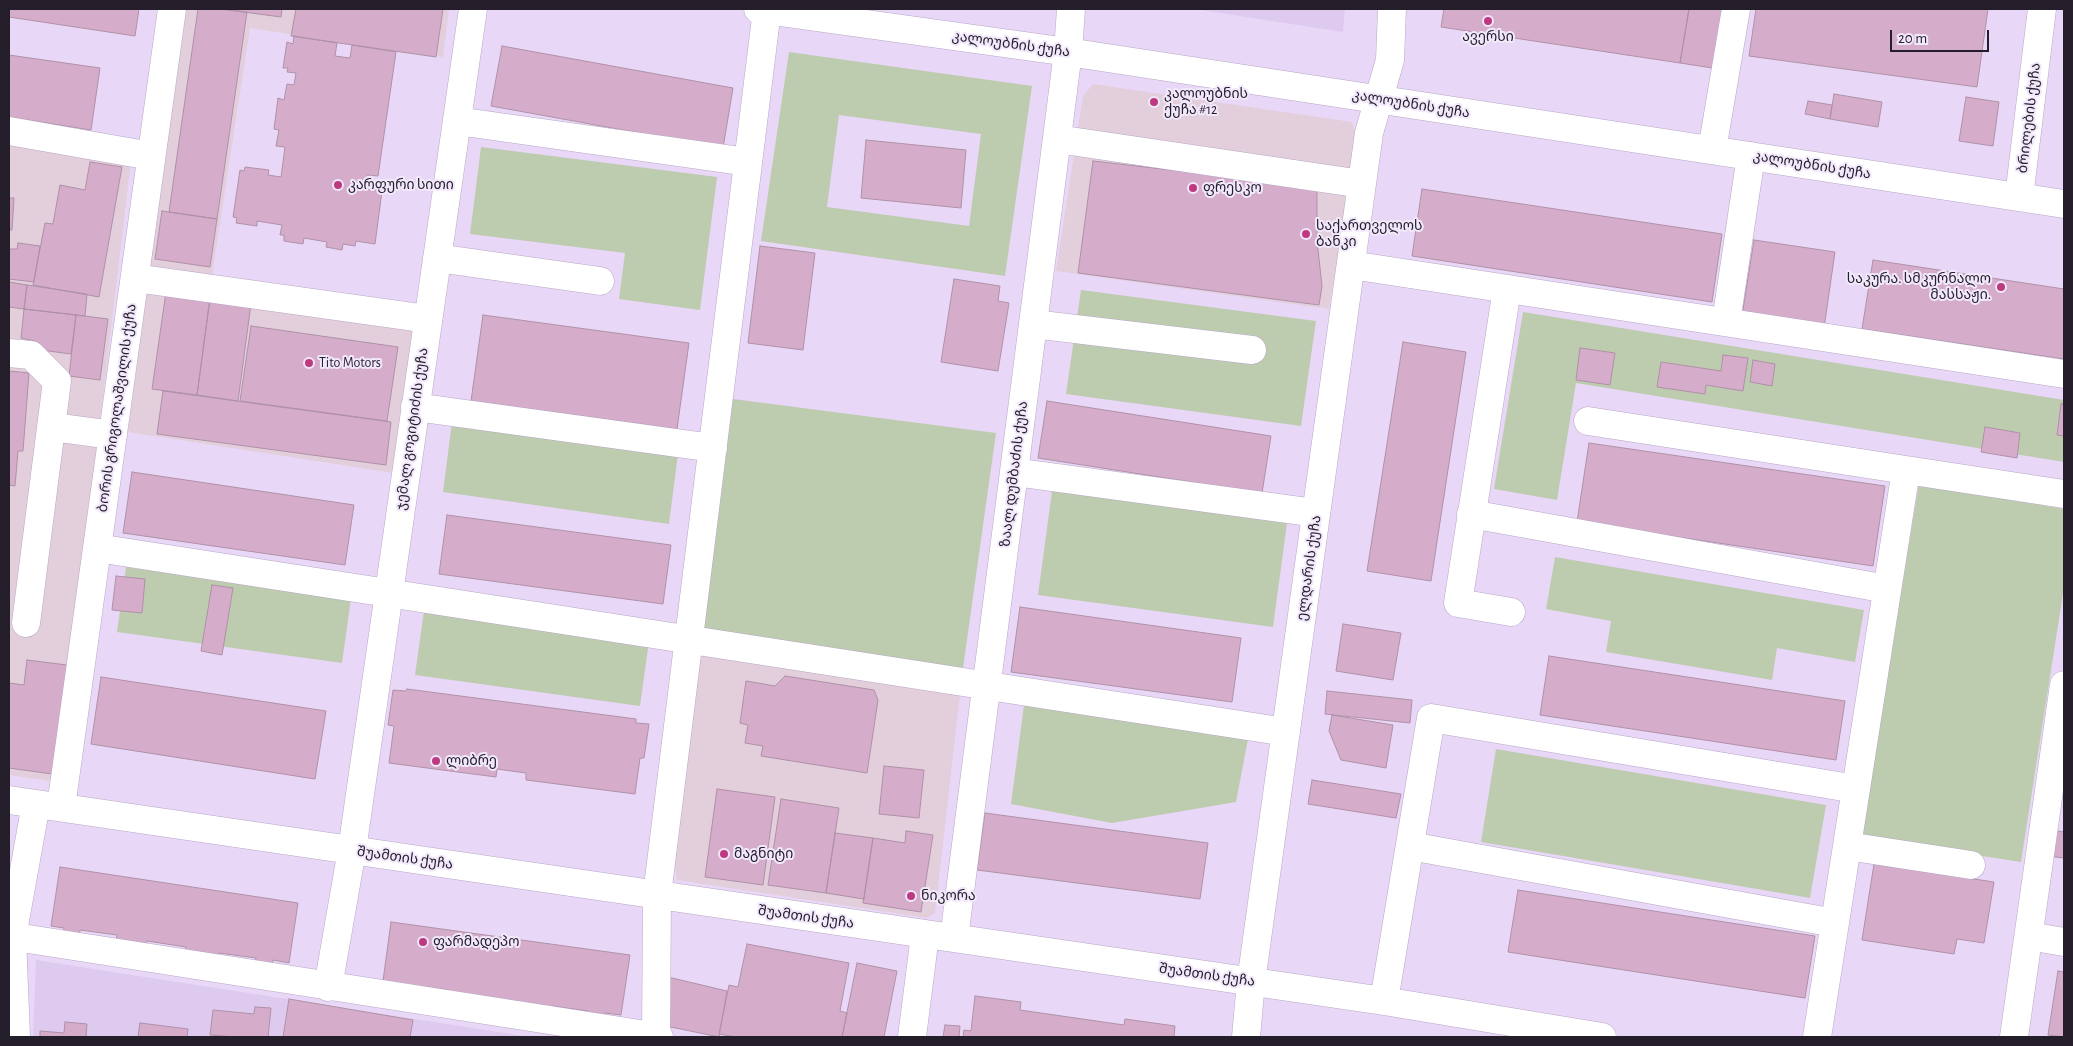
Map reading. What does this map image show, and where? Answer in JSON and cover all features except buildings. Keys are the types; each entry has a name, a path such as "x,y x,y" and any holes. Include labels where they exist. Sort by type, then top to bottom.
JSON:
{"street":[{"name":"ბორის გრიგოლაშვილის ქუჩა","path":"16,1037 10,937 48,806 97,548 172,9"},
{"name":"ჯემალ გოგიტიძის ქუჩა","path":"328,987 352,850 473,9"},
{"name":"ზაალ დუმბაძის ქუჩა","path":"954,938 1068,52 1071,9"},
{"name":"ელდარის ქუჩა","path":"1246,1037 1251,982 1369,132 1390,60 1392,9"},
{"path":"1712,150 1736,9"},
{"name":"ბრილების ქუჩა","path":"2020,197 2042,9"},
{"path":"10,937 657,1037 657,895 748,162 774,10"},
{"name":"კალოუბნის ქუჩა","path":"774,10 1068,52 2064,204"},
{"path":"456,121 748,162"},
{"path":"9,131 151,156"},
{"path":"1057,139 1362,184"},
{"path":"1726,322 1751,156"},
{"path":"437,258 600,281"},
{"path":"1351,265 2064,374"},
{"path":"135,278 428,319"},
{"path":"1507,289 1458,603 1511,612"},
{"path":"1033,324 1252,350"},
{"path":"9,353 31,355 57,381 52,427 19,592 26,623"},
{"path":"415,407 713,448"},
{"path":"1588,421 2064,494"},
{"path":"52,427 113,435"},
{"path":"1817,1037 1906,470"},
{"path":"1014,472 1316,513"},
{"path":"1471,514 1887,589"},
{"path":"97,548 1286,732"},
{"path":"2014,1037 2028,936 2055,816 2064,685"},
{"path":"1384,1000 1431,718 1856,789"},
{"name":"შუამთის ქუჩა","path":"9,800 925,935 1384,1000 1602,1037"},
{"path":"1410,846 1835,922"},
{"path":"1847,846 1971,865"},
{"path":"912,1037 925,935"},
{"path":"2028,936 2064,942"}],"shaded area":[{"path":"185,9 449,9 443,57 250,28 212,275 149,266"},
{"path":"1195,9 1345,9 1343,32"},
{"path":"1093,84 1352,122 1357,138 1329,309 1056,271 1083,96"},
{"path":"9,141 131,161 57,782 9,775"},
{"path":"148,283 414,324 394,473 128,432"},
{"path":"702,629 963,668 935,913 927,918 677,880 673,853"},
{"path":"36,960 524,1036 524,1037 33,1037"}],"green space":[{"path":"789,52 1032,86 1005,276 761,241","holes":["839,115 981,134 969,226 827,207"]},
{"path":"481,147 717,177 700,310 619,299 625,253 470,234"},
{"path":"1081,290 1316,321 1301,426 1066,394"},
{"path":"1523,312 2064,400 2064,462 1576,383 1557,500 1494,489"},
{"path":"733,399 996,433 963,668 702,629"},
{"path":"452,422 678,454 669,524 443,492"},
{"path":"1919,484 2064,509 2064,587 2021,862 1860,837"},
{"path":"1052,491 1287,523 1273,627 1038,595"},
{"path":"1555,557 1864,610 1855,662 1777,648 1772,680 1606,652 1611,621 1546,609"},
{"path":"126,567 351,599 342,663 117,632"},
{"path":"424,611 649,641 640,706 415,675"},
{"path":"1024,705 1248,739 1236,802 1112,823 1011,804"},
{"path":"1496,749 1826,805 1810,898 1481,842"}],"place":[{"name":"ავერსი","path":"1488,21"},
{"name":"კალოუბნის ქუჩა #12","path":"1154,102"},
{"name":"კარფური სითი","path":"338,185"},
{"name":"ფრესკო","path":"1193,188"},
{"name":"საქართველოს ბანკი","path":"1306,234"},
{"name":"საკურა. სმკურნალო მასსაჟი.","path":"2001,287"},
{"name":"Tito Motors","path":"309,363"},
{"name":"ლიბრე","path":"436,761"},
{"name":"მაგნიტი","path":"724,854"},
{"name":"ნიკორა","path":"911,896"},
{"name":"ფარმადეპო","path":"423,942"}]}
